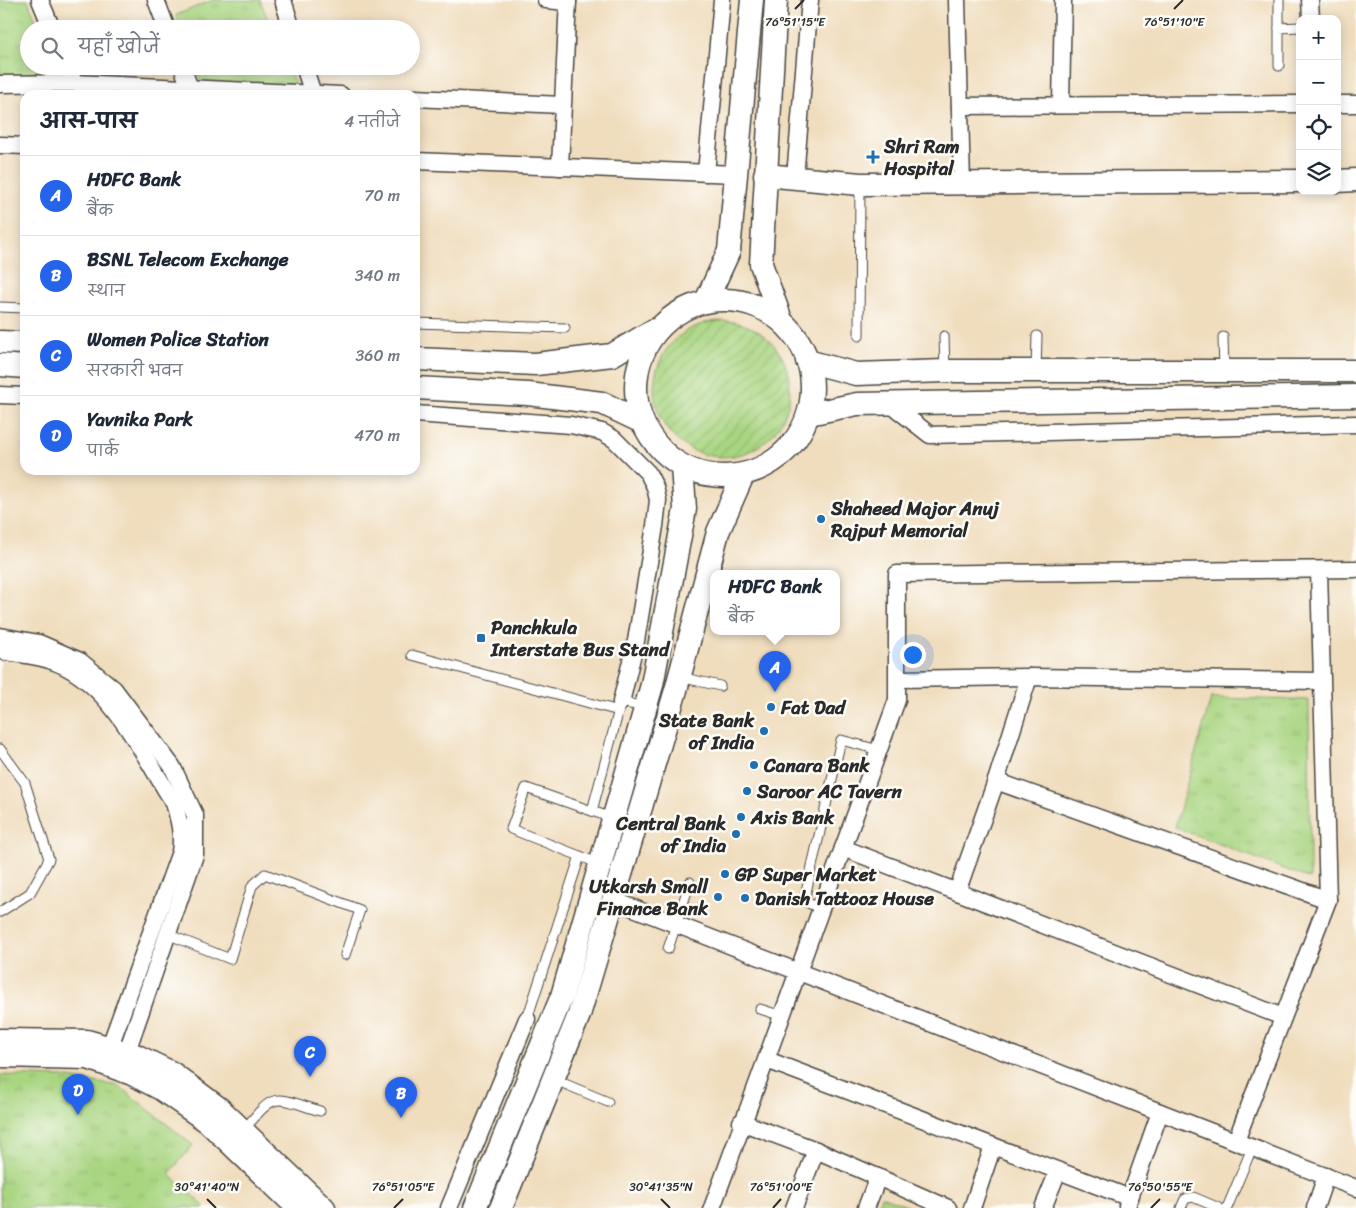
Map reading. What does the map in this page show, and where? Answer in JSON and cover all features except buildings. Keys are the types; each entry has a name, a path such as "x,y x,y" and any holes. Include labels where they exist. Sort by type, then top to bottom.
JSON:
{"street":[{"path":"40,0 48,20"},
{"path":"156,0 164,20"},
{"path":"283,0 289,20"},
{"path":"546,0 568,1 560,167"},
{"path":"706,173 722,0"},
{"path":"706,300 729,251 752,0"},
{"path":"776,0 761,264 781,320"},
{"path":"795,177 810,0"},
{"path":"957,0 962,184"},
{"path":"1061,105 1063,0"},
{"path":"1310,0 1310,15"},
{"path":"71,75 74,83"},
{"path":"185,75 190,88"},
{"path":"307,75 312,90"},
{"path":"0,84 74,83 231,90"},
{"path":"420,98 562,105"},
{"path":"960,106 1296,104"},
{"path":"1341,104 1356,104"},
{"path":"0,145 20,146"},
{"path":"420,161 736,174"},
{"path":"765,175 860,184 1296,181"},
{"path":"1341,181 1356,180"},
{"path":"420,359 536,364 612,355 657,328 684,308 706,300 735,300 755,305 781,320 802,345 812,378 809,414 795,441 782,455 765,467 743,475 713,476 682,466 656,445 642,422 635,389 641,355 657,328"},
{"path":"0,342 20,343"},
{"path":"806,360 856,374 945,371 1356,371"},
{"path":"0,365 20,367"},
{"path":"420,388 528,394 602,404 642,422"},
{"path":"0,395 20,396"},
{"path":"809,414 857,404 1356,396"},
{"path":"889,403 930,435 1356,424"},
{"path":"420,414 571,425 602,432 614,439 648,473 656,487 658,500 655,526 636,640 620,707"},
{"path":"475,1208 562,996 646,707 652,685 685,509 682,466"},
{"path":"501,1208 579,1015 680,677 718,532 743,475"},
{"path":"712,1208 741,1122 767,1060 897,700 897,574 1356,569"},
{"path":"1236,1141 1328,900 1319,570"},
{"path":"0,636 39,643 80,661 114,689 172,766 195,815 194,855 167,934 115,1058"},
{"path":"0,651 49,660 71,669 98,689 112,706 174,803 178,816 182,836 180,852 115,1058"},
{"path":"898,679 1029,678 1321,681"},
{"path":"957,892 996,781 1029,678"},
{"path":"996,781 1328,900"},
{"path":"843,848 1283,1017"},
{"path":"614,900 1252,1148 1355,1186"},
{"path":"449,1208 527,1019"},
{"path":"0,1040 87,1041 208,1122 298,1208"},
{"path":"0,1056 115,1058 172,1073 220,1110 324,1208"},
{"path":"767,1060 1058,1171 1128,1203 1160,1112"},
{"path":"741,1122 816,1150 948,1208"},
{"path":"972,1208 993,1146"},
{"path":"794,1208 816,1150"},
{"path":"1043,1208 1058,1171"},
{"path":"1315,1208 1326,1176"},
{"path":"866,1208 878,1177"}],"lane":[{"path":"1279,66 1280,0"},
{"path":"1279,28 1296,26"},
{"path":"859,336 860,184"},
{"path":"0,307 20,308"},
{"path":"420,323 565,328"},
{"path":"944,336 945,371"},
{"path":"1036,371 1037,336"},
{"path":"1223,336 1224,372"},
{"path":"412,655 620,707 646,707"},
{"path":"680,677 720,686"},
{"path":"592,811 620,707"},
{"path":"821,909 804,901 841,740 879,750"},
{"path":"0,749 26,783 49,859 30,893 0,912"},
{"path":"600,864 511,828 526,788 614,819"},
{"path":"527,1019 580,856"},
{"path":"167,934 230,959 252,886 265,874 360,910 345,955"},
{"path":"668,949 690,882"},
{"path":"760,1009 782,1016"},
{"path":"553,1079 608,1102"},
{"path":"243,1132 271,1100 279,1099 320,1111"},
{"path":"1227,1208 1252,1148"},
{"path":"1181,1208 1185,1199 1193,1197 1219,1208"}],"green space":[{"path":"0,0 28,0 36,20 20,20 20,75 57,75 58,77 0,75"},
{"path":"213,0 260,0 268,20 178,20 176,15"},
{"path":"198,75 291,75 296,86 201,82"},
{"path":"722,321 748,326 770,341 785,363 790,389 785,415 770,437 748,452 722,457 696,452 674,437 659,415 654,389 659,363 674,341 696,326"},
{"path":"1211,698 1309,700 1310,879 1175,827"},
{"path":"0,1075 63,1077 119,1086 193,1145 169,1174 206,1208 0,1208"},
{"path":"881,1196 913,1208 877,1208"}],"place":[{"name":"Shri Ram Hospital","path":"873,157"},
{"name":"Shaheed Major Anuj Rajput Memorial","path":"821,519"},
{"name":"Panchkula Interstate Bus Stand","path":"481,638"},
{"name":"HDFC Bank","path":"775,692"},
{"name":"Fat Dad","path":"771,707"},
{"name":"State Bank of India","path":"764,731"},
{"name":"Canara Bank","path":"754,765"},
{"name":"Saroor AC Tavern","path":"747,791"},
{"name":"Axis Bank","path":"741,817"},
{"name":"Central Bank of India","path":"736,834"},
{"name":"GP Super Market","path":"725,874"},
{"name":"Utkarsh Small Finance Bank","path":"718,897"},
{"name":"Danish Tattooz House","path":"745,898"},
{"name":"Women Police Station","path":"310,1077"},
{"name":"Yavnika Park","path":"78,1115"},
{"name":"BSNL Telecom Exchange","path":"401,1118"}]}
